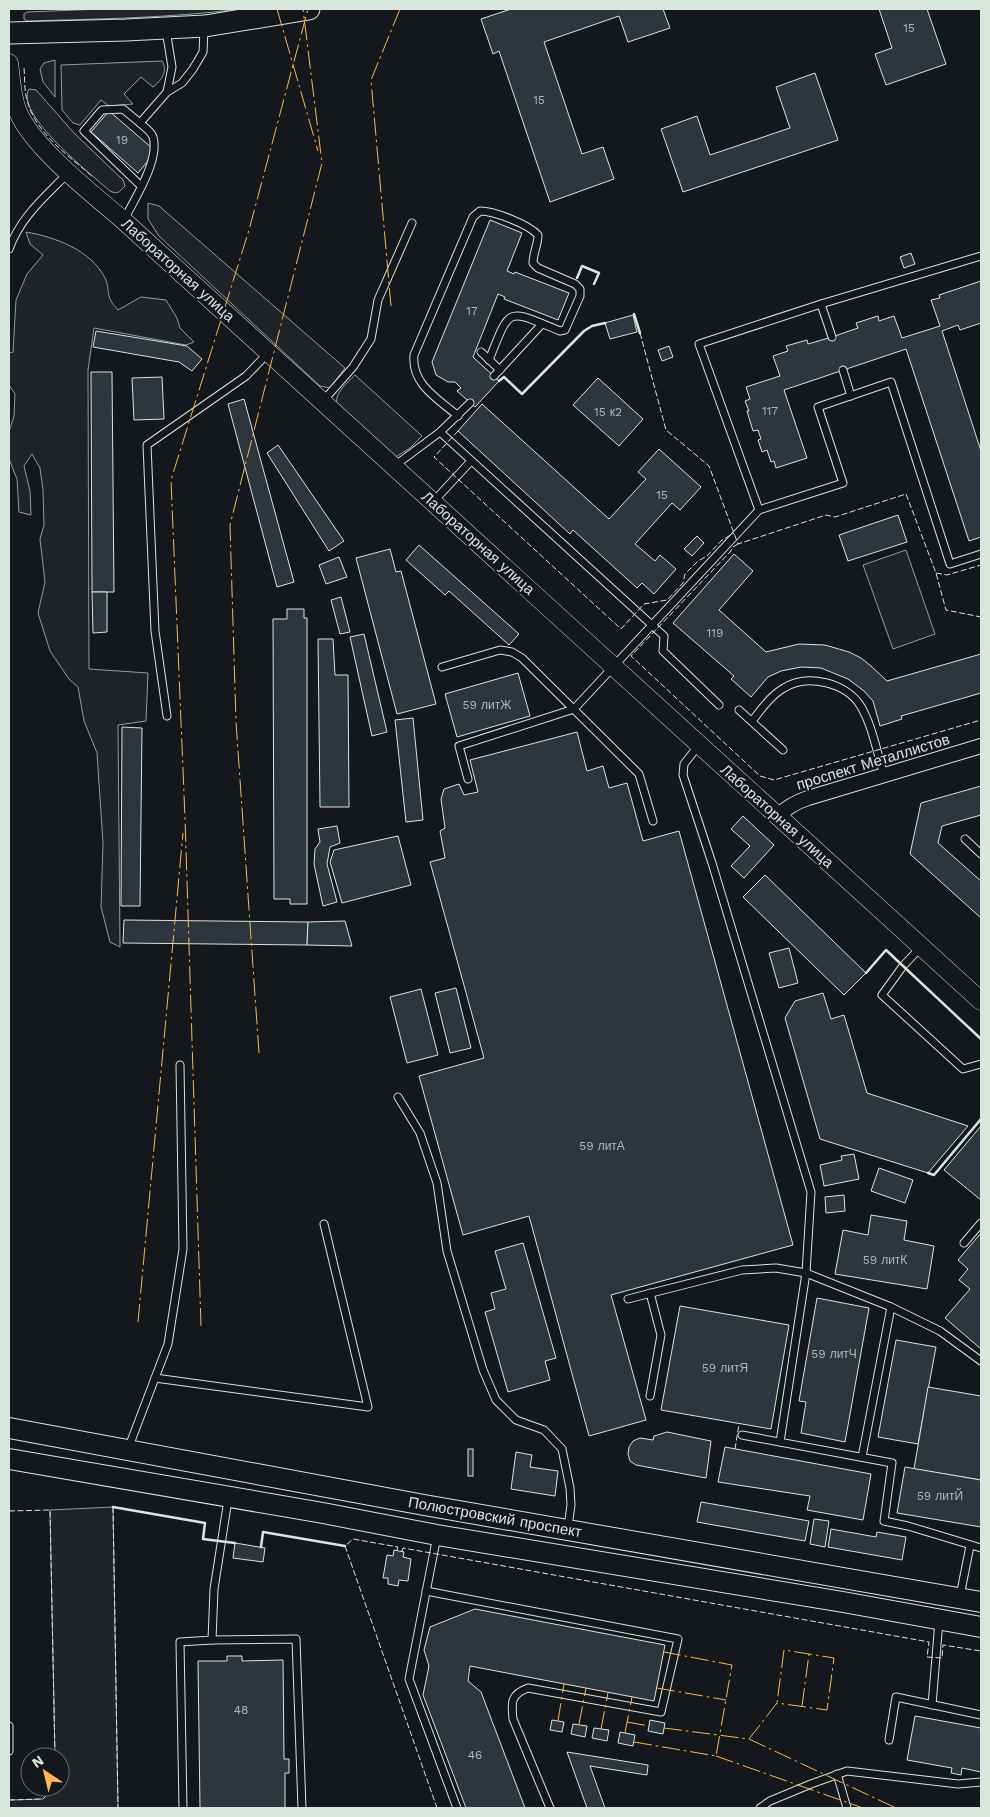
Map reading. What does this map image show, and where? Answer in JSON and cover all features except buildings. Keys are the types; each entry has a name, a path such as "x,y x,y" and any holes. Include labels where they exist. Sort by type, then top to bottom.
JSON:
{"main road":[{"path":"9,33 205,26 309,9"},
{"name":"Полюстровский проспект","path":"9,1428 568,1530 981,1602"},
{"name":"Полюстровский проспект","path":"9,1459 323,1513 437,1535 582,1558 981,1627"},
{"path":"323,1513 327,1486"}],"street":[{"name":"Лабораторная улица","path":"9,63 18,111 34,138 69,173 981,1002"},
{"name":"проспект Металлистов","path":"778,816 795,802 981,746"}],"lane":[{"path":"140,123 167,92 182,83 193,69 203,52 205,26"},
{"path":"166,28 172,67 167,92"},
{"path":"124,221 141,186 149,168 155,148 153,135 123,109 102,110 84,131 141,186"},
{"path":"9,249 14,234 25,217 69,173"},
{"path":"458,416 424,386 416,376 413,366 414,355 473,217 480,211 488,211 532,228 538,235 533,263 538,268 575,284 580,289 580,296 565,330 560,331 520,315 512,315 505,321 489,360"},
{"path":"323,402 353,367 371,338 378,300 412,223"},
{"path":"759,510 700,344 821,304 981,256"},
{"path":"821,304 832,337"},
{"path":"494,376 542,324"},
{"path":"167,716 156,631 147,446 246,376 268,352"},
{"path":"481,352 500,370"},
{"path":"843,370 851,396"},
{"path":"468,779 459,746 574,709 759,510 843,483 818,407 891,382 950,564 981,554"},
{"path":"395,468 401,461 440,432 470,402"},
{"path":"440,432 664,636 663,651 719,705"},
{"path":"433,503 471,461"},
{"path":"442,667 500,650 512,652 522,658 639,774 653,821"},
{"path":"752,721 784,687 801,681 817,681 833,685 848,692 859,704 866,716 884,775"},
{"path":"739,710 783,750"},
{"path":"699,745 684,764 683,775 712,863 811,1192 806,1273 780,1442"},
{"path":"965,839 981,854"},
{"path":"921,947 903,966 882,995 964,1069 981,1064"},
{"path":"128,1449 168,1344 183,1249 180,1066"},
{"path":"398,1097 420,1133 437,1183 448,1251 483,1370 496,1400 516,1420 544,1430 562,1449 570,1488 571,1505 568,1530"},
{"path":"964,1243 981,1223"},
{"path":"155,1378 368,1407 324,1224"},
{"path":"628,1299 742,1270 776,1268 806,1273 891,1307 940,1330 981,1361"},
{"path":"650,1293 661,1335 650,1396"},
{"path":"862,1457 891,1307"},
{"path":"742,1435 892,1463 884,1521 908,1526 981,1548"},
{"path":"212,1640 214,1588 229,1497"},
{"path":"437,1535 409,1680 457,1808"},
{"path":"960,1599 970,1546"},
{"path":"426,1592 678,1639 661,1712 528,1688 520,1691 514,1697 512,1705 513,1719 550,1808"},
{"path":"932,1706 939,1619"},
{"path":"183,1808 180,1642 296,1639 302,1808"},
{"path":"889,1740 896,1697 981,1715"},
{"path":"9,1726 9,1752"},
{"path":"760,1808 778,1798 847,1771 958,1784 981,1782"},
{"path":"837,1774 847,1808"}],"shaded area":[{"path":"101,9 240,9 134,18 27,21 24,19 24,14 27,12"},
{"path":"55,60 55,97 43,82 40,69 44,63"},
{"path":"162,61 164,72 153,87 141,77 124,94 133,104 109,106 101,100 80,125 73,123 62,110 61,65"},
{"path":"29,89 36,90 75,134 123,180 125,186 120,191 115,193 110,191 58,144 33,113 27,100"},
{"path":"148,203 159,206 345,368 330,388 320,386 159,236 148,219"},
{"path":"26,232 60,241 81,252 91,260 105,278 112,303 118,310 141,297 166,300 177,318 180,328 194,342 186,345 94,328 88,370 89,669 148,673 146,721 118,725 120,947 110,942 101,907 103,843 97,753 84,721 78,687 69,679 50,651 38,613 45,582 40,539 44,525 40,468 32,454 24,466 30,491 31,515 19,512 17,479 9,459 9,432 14,416 15,394 9,385 9,353 13,352 16,300 27,274 43,255 30,244"},
{"path":"355,375 422,436 410,448 394,458 337,406 339,393"},
{"path":"906,550 935,634 893,649 863,565"},
{"path":"113,1507 118,1808 9,1808 9,1800 70,1797 70,1747 55,1747 50,1510"}],"fence":[{"path":"24,68 26,96 37,123 54,143 93,177"},
{"path":"640,333 666,430 709,466 738,544 826,515 835,517 906,494 936,573 946,610 981,617"},
{"path":"458,431 434,457 621,629 644,604 667,600 683,583 685,574 698,561 707,556 722,540 734,533"},
{"path":"738,544 733,547 631,656 760,776 774,780 981,720"},
{"path":"936,573 947,575 981,565"},
{"path":"735,1449 739,1424"},
{"path":"113,1507 118,1808"},
{"path":"9,1511 50,1510 55,1747"},
{"path":"397,1550 398,1547 353,1539 345,1546 437,1808"},
{"path":"402,1551 403,1548 929,1642 927,1657 942,1658 943,1645 981,1651"},
{"path":"9,1800 43,1799 45,1797"}],"wall":[{"path":"577,278 582,266 599,273 594,284"},
{"path":"634,314 640,333"},
{"path":"499,381 504,377 522,394 584,331 592,326 605,323"},
{"path":"866,973 886,950 981,1039"},
{"path":"928,1173 934,1175 981,1119"},
{"path":"113,1507 205,1523 203,1539 235,1543"},
{"path":"261,1547 263,1532 345,1546"}],"power":[{"path":"277,9 318,151"},
{"path":"259,1053 236,722 230,525 322,163 303,9"},
{"path":"201,1326 185,818 171,480 249,230 308,9"},
{"path":"391,306 371,80 400,9"},
{"path":"138,1322 183,833"},
{"path":"664,1728 749,1739 777,1703 827,1710 834,1658 784,1650 777,1703"},
{"path":"634,1742 716,1756 732,1665 664,1652"},
{"path":"802,1706 809,1654"},
{"path":"558,1721 564,1684"},
{"path":"579,1724 586,1688"},
{"path":"657,1688 726,1700"},
{"path":"601,1729 608,1693"},
{"path":"625,1733 632,1697"},
{"path":"627,1722 649,1726"},
{"path":"749,1739 896,1808"},
{"path":"716,1756 863,1808"}]}
